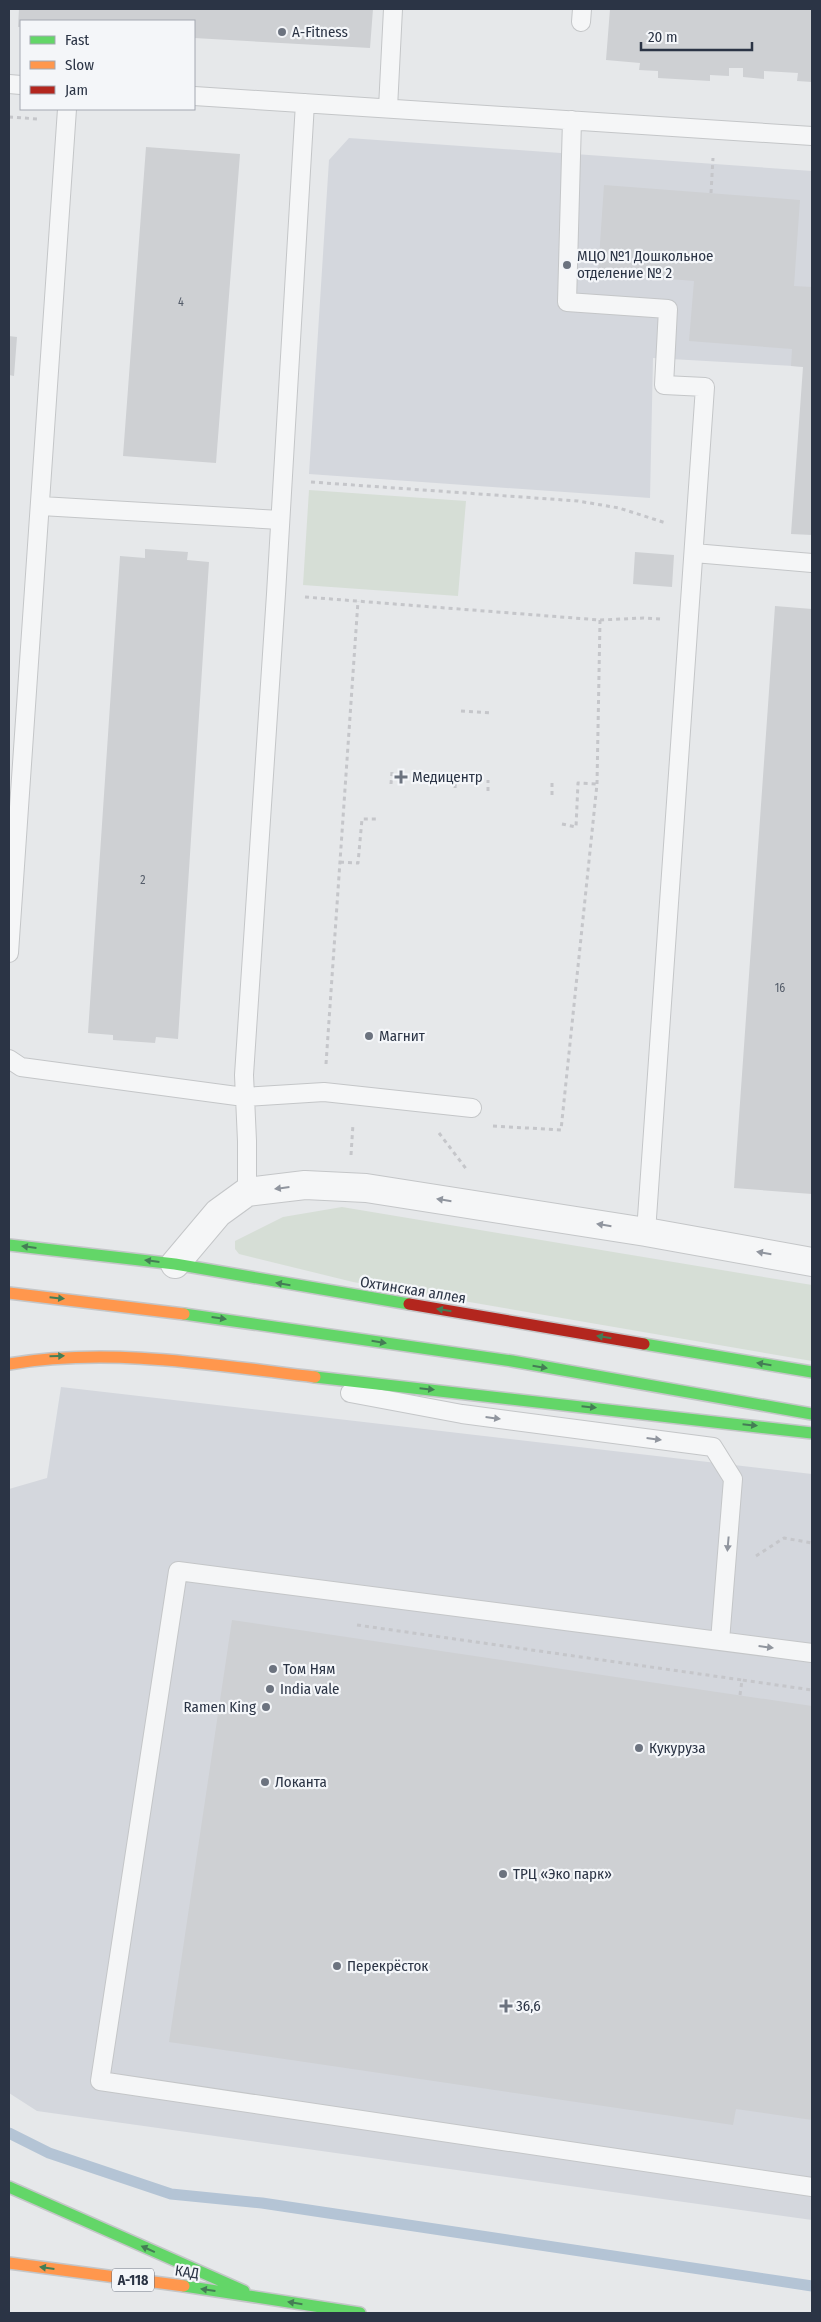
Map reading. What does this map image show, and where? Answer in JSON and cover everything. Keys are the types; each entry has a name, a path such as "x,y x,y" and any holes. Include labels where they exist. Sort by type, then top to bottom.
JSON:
{"main road":[{"name":"Охтинская аллея","path":"9,1244 175,1264 812,1372"},
{"path":"9,1293 157,1309 296,1329 644,1382 812,1414"},
{"path":"9,1364 47,1357 104,1355 812,1433"},
{"path":"9,2187 257,2296"},
{"name":"КАД","path":"9,2263 257,2296 360,2313"}],"street":[{"path":"175,1264 218,1213 247,1192 305,1185 366,1188 646,1232 812,1262"}],"lane":[{"path":"388,108 393,9"},
{"path":"195,96 812,136"},
{"path":"247,1192 247,1140 244,1097 283,480 304,103"},
{"path":"9,953 67,110"},
{"path":"572,120 567,302 668,309 664,385 705,387 646,1232"},
{"path":"41,506 280,520"},
{"path":"694,553 812,563"},
{"path":"9,1059 21,1068 244,1097 324,1092 472,1108"},
{"path":"204,1365 462,1414 713,1447 733,1479 720,1641"},
{"path":"812,1653 178,1571 100,2081 812,2186"}],"path":[{"path":"711,193 713,153"},
{"path":"283,480 578,502 619,508 694,532"},
{"path":"276,594 600,620 597,784 561,1130 486,1125"},
{"path":"324,1092 358,601"},
{"path":"461,712 492,713"},
{"path":"391,784 392,772"},
{"path":"455,788 456,776"},
{"path":"488,780 488,791"},
{"path":"552,783 552,795"},
{"path":"562,824 576,826 578,783 597,784"},
{"path":"340,862 358,863 362,819 378,819"},
{"path":"417,1102 468,1171"},
{"path":"755,1557 784,1538 812,1542"},
{"path":"348,1624 812,1690"},
{"path":"740,1696 742,1680"}],"shaded area":[{"name":"МЦО №1 Дошкольное отделение № 2","path":"349,138 812,171 812,367 653,358 650,498 309,474 329,160"},
{"path":"309,490 466,501 458,596 303,585"},
{"path":"342,1207 812,1285 812,1361 353,1282 239,1254 235,1249 235,1241 283,1217"},
{"path":"61,1387 812,1474 812,2220 37,2111 9,2093 9,1489 47,1478"}],"building":[{"name":"A-Fitness","path":"19,9 373,9 370,48 195,38 195,20 20,20 20,27 18,27"},
{"path":"610,9 812,9 812,82 797,81 798,73 764,71 764,79 743,77 743,68 729,68 729,76 710,75 710,81 658,78 658,71 639,70 640,63 606,60"},
{"path":"146,147 240,154 216,463 123,456"},
{"path":"604,185 800,200 794,286 812,287 812,535 791,534 803,367 791,366 792,349 689,341 694,281 598,273"},
{"path":"9,336 17,337 14,376 9,375"},
{"path":"145,549 188,552 187,560 209,562 178,1039 156,1037 155,1043 113,1040 113,1035 88,1033 120,556 145,558"},
{"path":"635,552 674,555 672,587 633,584"},
{"path":"775,606 812,609 812,1194 734,1188"},
{"name":"ТРЦ «Эко парк»","path":"232,1620 812,1706 812,2120 736,2109 733,2125 169,2042"}],"waterway":[{"path":"9,2133 49,2153 171,2194 262,2203 812,2286"}],"traffic: fast":[{"path":"9,1245 175,1264 409,1304"},
{"path":"184,1314 512,1361 812,1414"},
{"path":"644,1344 812,1372"},
{"path":"315,1377 812,1433"},
{"path":"9,2187 244,2291"},
{"path":"184,2286 360,2313"}],"traffic: slow":[{"path":"9,1293 184,1314"},
{"path":"9,1364 47,1359 124,1357 201,1363 315,1377"},
{"path":"9,2263 184,2286"}],"traffic: jam":[{"path":"409,1304 644,1344"}],"place":[{"name":"A-Fitness","path":"282,32"},
{"name":"МЦО №1 Дошкольное отделение № 2","path":"567,265"},
{"name":"Медицентр","path":"401,777"},
{"name":"Магнит","path":"369,1036"},
{"name":"Том Ням","path":"273,1669"},
{"name":"India vale","path":"270,1689"},
{"name":"Ramen King","path":"266,1707"},
{"name":"Кукуруза","path":"639,1748"},
{"name":"Локанта","path":"265,1782"},
{"name":"ТРЦ «Эко парк»","path":"503,1874"},
{"name":"Перекрёсток","path":"337,1966"},
{"name":"36,6","path":"506,2006"}]}
